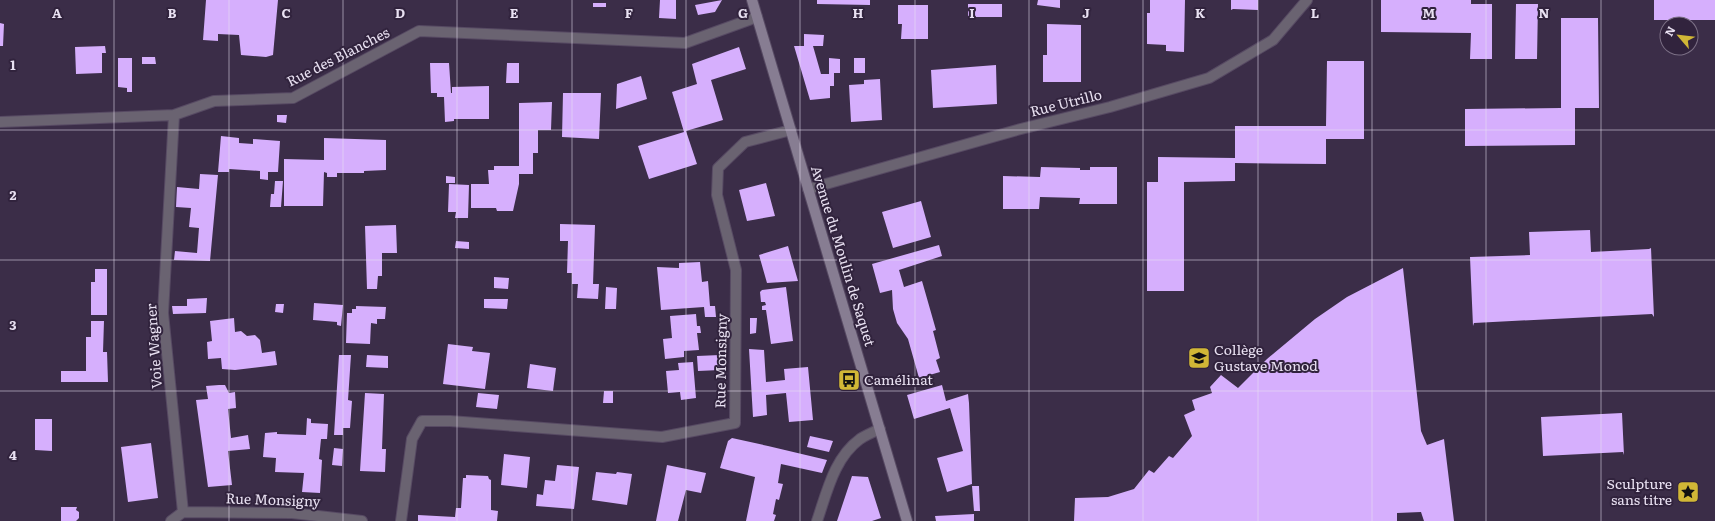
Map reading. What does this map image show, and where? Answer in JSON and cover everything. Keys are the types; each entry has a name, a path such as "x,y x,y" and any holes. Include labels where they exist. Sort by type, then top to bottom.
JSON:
{"main road":[{"name":"Avenue du Moulin de Saquet","path":"752,0 907,521"}],"street":[{"name":"Rue Utrillo","path":"808,189 1017,130 1124,103 1209,78 1273,40 1306,0"},
{"name":"Rue des Blanches","path":"0,122 174,114 214,100 294,98 419,31 685,43 757,17"},
{"name":"Voie Wagner","path":"174,114 163,313 183,512"},
{"name":"Rue Monsigny","path":"401,521 412,439 422,421 450,421 662,437 735,423 736,270 717,195 718,168 745,142 791,130"},
{"path":"817,521 836,469 843,456 861,439 880,429"},
{"name":"Rue Monsigny","path":"183,512 292,512 362,521"},
{"path":"171,521 183,512"}],"building":[{"path":"206,0 278,0 273,55 266,57 241,55 239,35 218,34 218,41 203,40"},
{"path":"660,0 676,0 676,19 659,18"},
{"path":"722,0 715,12 698,15 695,5"},
{"path":"817,0 870,0 870,5 817,4"},
{"path":"1038,0 1060,0 1060,8 1037,5"},
{"path":"1150,0 1185,0 1184,52 1166,51 1166,45 1147,44 1147,13 1150,13"},
{"path":"1231,0 1258,0 1258,10 1231,10"},
{"path":"1381,0 1471,0 1471,4 1492,4 1492,59 1470,59 1471,33 1381,32"},
{"path":"1654,0 1715,0 1715,20 1699,20 1699,16 1659,16 1659,20 1654,20"},
{"path":"593,3 606,3 606,7 593,7"},
{"path":"968,4 1002,4 1002,17 968,17"},
{"path":"1516,4 1538,4 1537,59 1515,59"},
{"path":"898,5 928,5 928,39 901,39 902,24 898,24"},
{"path":"1561,18 1598,18 1599,108 1575,108 1575,145 1465,146 1465,109 1561,108"},
{"path":"0,23 4,24 3,46 0,46"},
{"path":"1047,24 1081,25 1081,82 1043,82 1043,55 1047,55"},
{"path":"804,34 824,35 823,46 813,46 821,74 829,74 829,58 840,59 840,73 834,73 834,86 830,86 830,98 810,100 794,46 804,46"},
{"path":"105,46 106,53 102,53 102,73 76,74 75,47"},
{"path":"739,47 746,69 711,80 723,120 686,131 697,164 649,179 638,146 684,132 672,92 697,84 692,64"},
{"path":"142,57 155,57 156,64 142,64"},
{"path":"118,58 132,58 132,92 127,92 127,88 118,87"},
{"path":"854,58 865,58 865,73 854,73"},
{"path":"1327,61 1364,61 1364,139 1326,139 1326,164 1235,163 1235,181 1184,182 1184,291 1147,291 1147,182 1158,182 1158,157 1235,158 1235,126 1326,126"},
{"path":"430,63 449,63 451,93 452,87 489,86 489,119 454,119 454,121 445,122 444,97 437,97 437,93 431,93"},
{"path":"507,63 519,63 519,83 506,83"},
{"path":"996,65 997,104 933,108 931,70"},
{"path":"641,76 647,99 616,109 617,84"},
{"path":"880,79 882,120 851,122 849,85 864,84 864,80"},
{"path":"563,93 601,93 599,139 562,137"},
{"path":"552,102 551,130 538,130 538,153 533,153 533,174 519,174 519,184 513,211 497,211 496,208 471,208 471,184 489,184 488,170 494,170 494,166 519,166 519,103"},
{"path":"277,115 287,115 286,123 277,122"},
{"path":"221,136 239,138 239,143 253,144 253,139 280,141 278,172 268,172 268,180 260,179 260,171 229,169 229,172 218,172"},
{"path":"324,138 386,140 386,170 364,171 364,173 337,173 337,177 327,177 327,173 324,172 323,206 284,206 284,159 324,160"},
{"path":"1041,167 1080,168 1080,170 1090,170 1090,167 1117,167 1117,204 1079,204 1080,198 1040,197 1039,209 1003,209 1003,176 1040,177"},
{"path":"200,174 218,175 210,261 174,260 175,251 197,253 199,228 189,227 191,208 176,207 177,187 199,189"},
{"path":"446,176 455,177 455,183 446,183"},
{"path":"275,181 283,181 281,207 270,207 271,194 274,194"},
{"path":"766,183 775,216 747,221 739,190"},
{"path":"449,184 469,185 468,218 455,218 456,212 448,212"},
{"path":"921,201 931,237 893,248 882,212"},
{"path":"560,224 595,225 593,284 599,284 598,299 577,298 578,284 572,284 572,273 567,273 568,241 560,241"},
{"path":"396,225 397,253 382,253 382,276 378,276 377,289 367,289 365,226"},
{"path":"1590,230 1591,252 1651,248 1654,317 1652,314 1474,323 1473,326 1470,257 1530,255 1529,232"},
{"path":"456,241 469,242 469,249 455,248"},
{"path":"939,245 942,256 899,270 904,287 922,281 936,330 933,331 940,358 936,360 940,372 919,378 908,339 897,323 893,309 892,290 880,293 872,264"},
{"path":"788,246 798,281 767,283 759,255"},
{"path":"700,262 702,282 708,281 710,306 715,306 716,317 705,317 704,307 661,310 657,267 679,268 679,263"},
{"path":"1403,268 1421,431 1427,445 1444,439 1454,521 1424,521 1421,512 1397,513 1397,521 1074,521 1075,498 1108,497 1134,489 1149,470 1154,473 1169,456 1173,458 1192,436 1184,415 1195,410 1192,400 1212,393 1210,387 1221,375 1238,388 1267,359 1315,319 1347,297"},
{"path":"95,269 107,269 107,315 91,315 91,282 95,282"},
{"path":"494,277 509,278 508,289 494,288"},
{"path":"606,287 617,288 616,309 605,309"},
{"path":"786,287 793,341 771,344 766,310 762,310 762,306 766,305 765,302 761,302 760,292 762,290"},
{"path":"207,298 206,313 173,314 172,306 187,306 187,299"},
{"path":"484,299 508,299 507,309 484,308"},
{"path":"314,303 343,305 341,326 337,325 337,322 313,320"},
{"path":"276,304 284,304 283,313 275,312"},
{"path":"356,306 386,307 385,319 377,319 377,324 371,323 370,344 346,343 347,313 352,313 352,309 356,309"},
{"path":"696,314 697,326 700,326 701,333 697,333 699,350 684,351 684,357 665,359 663,339 672,338 670,316"},
{"path":"234,318 235,332 241,331 247,336 255,335 260,340 262,353 275,351 277,365 235,370 222,369 221,358 208,359 207,342 212,341 210,321"},
{"path":"750,318 757,318 756,333 750,334"},
{"path":"91,321 104,321 103,352 107,352 108,382 61,382 61,371 86,371 86,337 91,337"},
{"path":"448,344 473,347 472,351 490,353 485,389 443,384"},
{"path":"749,349 764,350 766,382 785,380 784,369 808,367 813,420 789,422 786,393 766,395 767,415 753,417"},
{"path":"339,355 351,355 348,400 352,401 350,428 343,428 343,435 334,435"},
{"path":"367,355 388,356 388,368 366,367"},
{"path":"720,355 720,370 698,371 697,356"},
{"path":"693,362 696,398 681,400 680,392 668,393 666,371 679,370 678,363"},
{"path":"530,364 556,368 553,391 527,388"},
{"path":"225,385 229,393 235,392 236,408 228,409 231,438 248,435 250,449 228,451 232,485 208,487 196,400 208,399 206,386"},
{"path":"942,385 946,401 968,394 969,403 972,484 947,492 937,458 963,451 950,408 914,419 907,395"},
{"path":"604,391 613,391 613,403 603,403"},
{"path":"365,393 384,394 382,449 386,449 385,472 360,471"},
{"path":"478,393 499,395 497,409 476,407"},
{"path":"1622,413 1624,455 1623,452 1543,456 1541,417"},
{"path":"307,418 311,419 311,423 328,424 327,439 321,439 319,459 322,460 320,493 302,492 304,473 275,472 276,458 263,457 265,433 277,432 277,434 306,435"},
{"path":"35,419 52,419 52,451 35,450"},
{"path":"810,436 833,441 829,452 807,447"},
{"path":"732,438 827,460 822,473 781,464 778,483 783,484 779,500 776,499 773,514 776,515 774,521 746,521 755,477 720,468 728,441"},
{"path":"151,443 158,498 128,502 121,447"},
{"path":"334,448 343,449 342,466 332,465"},
{"path":"504,454 530,457 527,488 501,485"},
{"path":"557,465 579,467 574,509 536,506 537,494 543,495 545,480 555,481"},
{"path":"667,465 706,473 701,493 686,490 678,521 656,521"},
{"path":"596,472 632,474 627,505 592,500"},
{"path":"466,475 488,476 491,480 491,510 498,511 497,521 418,521 418,515 455,517 456,508 461,508 463,478 466,478"},
{"path":"852,476 868,477 881,518 872,521 837,521"},
{"path":"972,486 979,486 980,511 974,511"},
{"path":"61,507 77,507 76,510 79,512 79,518 76,521 61,521"},
{"path":"974,514 974,521 936,521 935,516"}],"place":[{"name":"Collège Gustave Monod","path":"1199,358"},
{"name":"Camélinat","path":"849,380"},
{"name":"Sculpture sans titre","path":"1688,492"}]}
